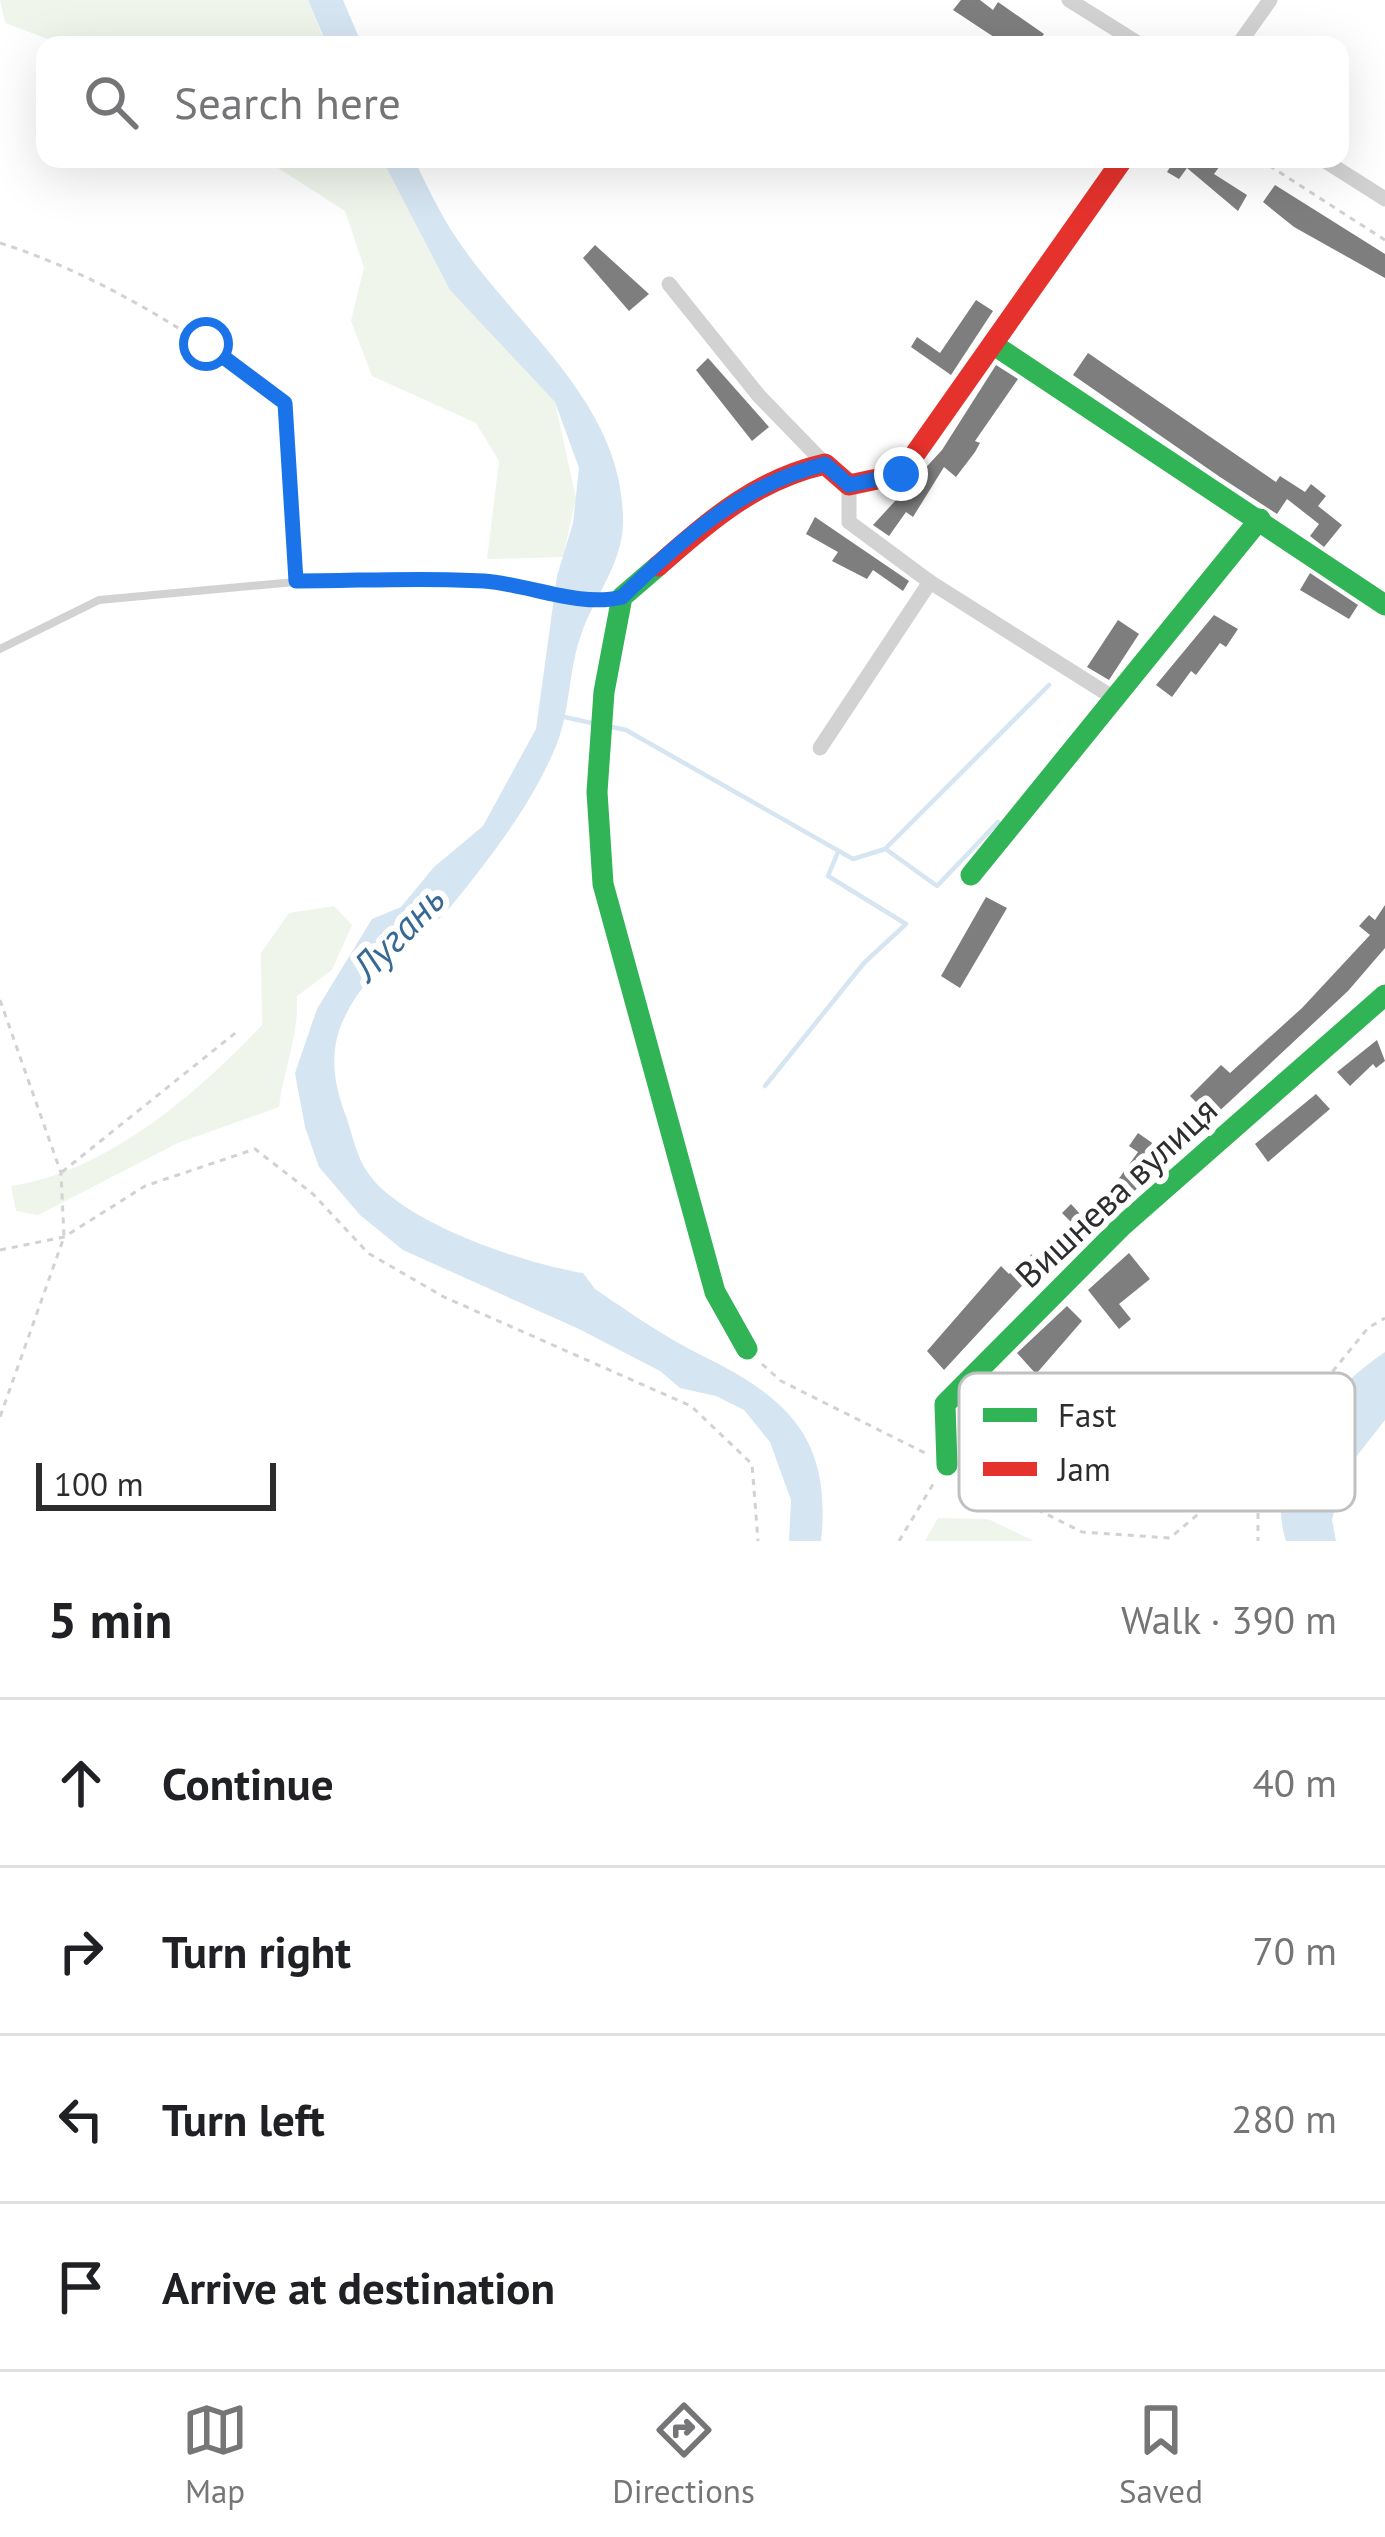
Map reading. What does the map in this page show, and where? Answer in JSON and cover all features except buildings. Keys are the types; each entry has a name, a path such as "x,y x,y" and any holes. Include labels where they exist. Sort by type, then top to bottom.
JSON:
{"street":[{"path":"1069,0 1127,36"},
{"path":"1244,36 1270,0"},
{"path":"849,485 901,474 1117,168"},
{"path":"1336,168 1385,199"},
{"path":"668,284 760,396 849,485 849,522 930,582 1117,700"},
{"path":"994,345 1385,605"},
{"path":"747,1349 716,1292 603,884 597,792 611,600 735,499 786,473 825,464"},
{"path":"971,875 1260,518"},
{"path":"820,748 930,582"},
{"name":"Вишнева вулиця","path":"976,1373 1122,1226 1385,995"},
{"name":"Вишнева вулиця","path":"947,1465 945,1404 959,1390"}],"lane":[{"path":"285,403 296,581"},
{"path":"0,649 99,600 296,581 480,581 611,600"}],"path":[{"path":"1273,168 1385,240"},
{"path":"0,243 34,254 206,344 285,403"},
{"path":"0,1000 61,1174 64,1237 0,1417"},
{"path":"61,1174 239,1030"},
{"path":"0,1250 64,1237 145,1186 255,1149 313,1194 368,1253 444,1297 691,1406 752,1464 758,1541"},
{"path":"1331,1373 1368,1328 1385,1318"},
{"path":"747,1349 781,1382 959,1471"},
{"path":"899,1541 908,1519 947,1465"},
{"path":"1040,1511 1082,1532 1170,1538 1202,1511"}],"shaded area":[{"path":"0,0 308,0 322,36 40,36 5,23"},
{"path":"278,168 388,168 508,351 555,402 576,498 563,557 487,559 499,461 476,423 372,376 351,321 364,267 345,211"},
{"path":"334,906 352,925 332,970 297,996 296,1025 279,1107 178,1143 38,1215 16,1211 11,1186 81,1165 115,1147 208,1078 262,1025 261,953 289,913"},
{"path":"938,1518 988,1519 1034,1541 925,1541"}],"water":[{"path":"308,0 343,0 358,36 323,36"},
{"name":"Лугань","path":"387,168 418,168 457,239 587,404 619,479 622,537 577,646 561,732 546,768 496,849 452,905 379,970 353,1002 338,1035 336,1084 366,1170 405,1207 497,1250 583,1273 595,1289 779,1405 810,1447 819,1474 821,1541 789,1541 791,1500 770,1442 744,1410 716,1396 680,1388 660,1371 579,1329 403,1250 360,1215 319,1167 305,1127 295,1073 317,1009 372,919 401,907 434,867 483,826 536,729 557,576 573,523 579,468 555,402 450,290"},
{"path":"1385,1352 1385,1420 1355,1458 1355,1375"},
{"path":"1334,1511 1336,1541 1286,1541 1281,1513"}],"waterway":[{"path":"607,726 626,730 853,859 885,849 1049,685"},
{"path":"560,716 596,724"},
{"path":"887,850 937,886 998,822"},
{"path":"765,1086 864,963 906,924 828,876 838,852"}],"traffic: fast":[{"path":"994,345 1385,605"},
{"path":"971,875 1260,519"},
{"path":"658,566 622,597 604,692 597,792 603,884 715,1292 747,1349"},
{"path":"976,1373 1122,1226 1385,995"},
{"path":"947,1465 945,1404 959,1390"}],"traffic: jam":[{"path":"658,566 735,504 800,471 825,464 849,485 901,474 1117,168"}],"route":[{"path":"206,344 285,403 296,581 480,581 538,587 600,603 622,597 735,499 786,473 825,464 849,485 901,474"}]}
